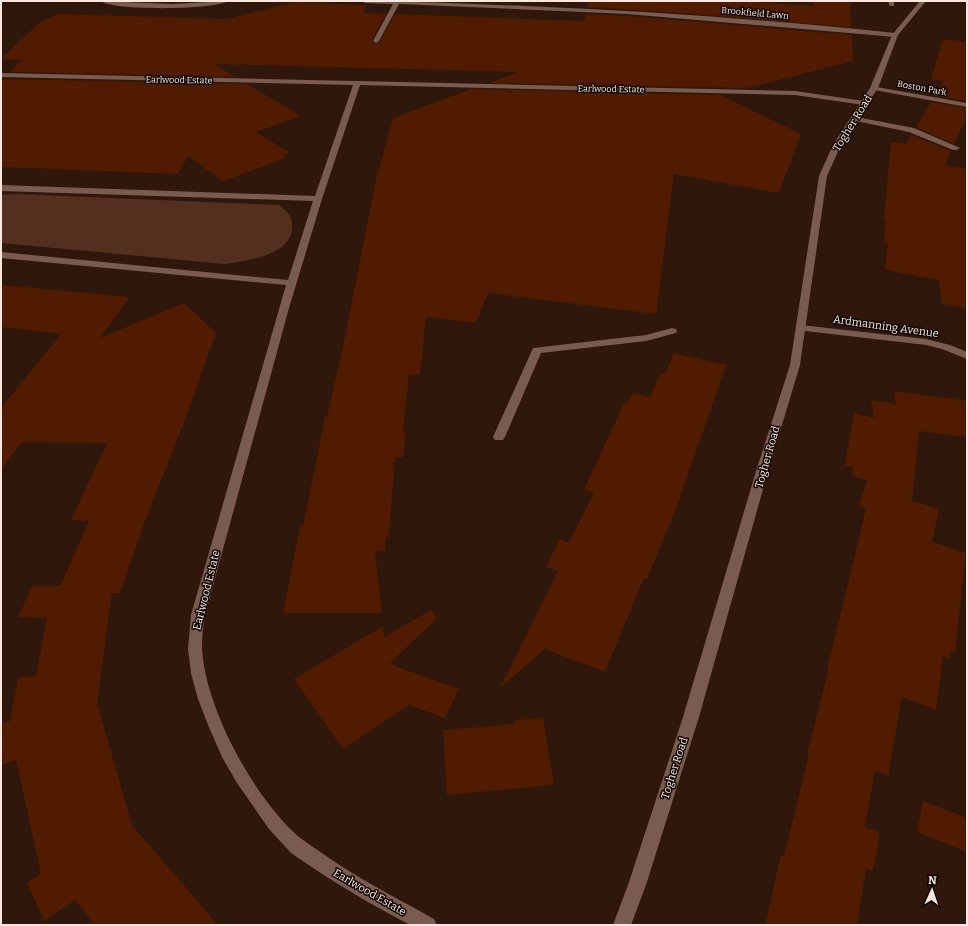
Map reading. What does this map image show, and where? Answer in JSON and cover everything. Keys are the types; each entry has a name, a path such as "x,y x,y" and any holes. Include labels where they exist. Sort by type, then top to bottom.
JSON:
{"street":[{"path":"104,1 119,4 183,6 225,1"},
{"name":"Brookfield Lawn","path":"365,1 633,12 895,35"},
{"name":"Togher Road","path":"622,925 691,717 763,468 795,365 823,176 837,145 874,88 895,35 923,1"},
{"path":"376,41 398,2"},
{"name":"Earlwood Estate","path":"1,75 796,93 864,103"},
{"name":"Earlwood Estate","path":"357,84 318,199 292,283 229,501 198,615 195,644 197,664 204,692 216,728 243,779 263,808 292,842 347,881 428,925"},
{"name":"Boston Park","path":"874,88 967,105"},
{"path":"854,118 911,130 956,148"},
{"path":"1,188 318,199"},
{"path":"1,255 292,283"},
{"name":"Ardmanning Avenue","path":"800,328 926,342 946,347 967,356"},
{"path":"499,437 537,350 646,338 672,331"}],"shaded area":[{"path":"17,194 279,205 290,216 292,225 291,235 286,243 278,250 268,255 225,264 1,243 1,195"}],"building":[{"path":"589,1 738,1 815,6 813,1 850,1 851,27 710,15 587,7"},
{"path":"296,2 367,5 363,13 386,14 372,40 375,44 380,42 395,14 584,21 586,14 627,16 852,35 853,61 747,88 490,83 518,72 214,64 235,77 10,72 22,60 1,59 39,23 58,14 227,19"},
{"path":"967,38 967,101 934,96 943,81 931,79 943,39 965,42"},
{"path":"3,79 247,84 301,116 256,132 290,153 283,155 286,158 223,181 188,156 178,174 1,167 1,81"},
{"path":"472,89 722,95 720,95 801,134 779,193 674,174 656,314 488,293 476,323 426,317 420,375 409,375 403,431 406,431 403,457 395,457 389,537 386,537 385,551 375,551 382,613 283,613 300,526 303,526 325,417 327,417 344,342 376,180 393,118"},
{"path":"931,102 967,108 967,116 954,144 916,127"},
{"path":"911,135 951,151 945,165 967,168 967,308 942,304 939,280 885,270 888,244 884,243 886,219 884,218 891,142 906,144"},
{"path":"1,285 130,297 100,338 184,303 216,333 186,417 145,521 120,593 112,593 97,703 132,825 218,925 95,925 75,900 44,921 27,883 41,874 16,760 1,765 1,723 10,721 18,678 36,676 47,618 18,617 32,586 60,586 89,521 71,520 107,443 22,442 1,469 1,408 61,334 1,327"},
{"path":"674,353 726,365 676,509 647,579 644,578 605,672 545,649 500,688 558,571 546,567 560,539 569,543 594,493 584,490 624,403 627,404 632,393 650,397 660,373 665,374"},
{"path":"894,391 967,401 967,437 919,431 912,501 939,509 932,542 966,553 955,653 950,652 950,659 943,656 936,710 902,697 888,776 875,771 865,827 880,833 873,871 866,868 857,925 765,925 781,854 784,856 809,754 807,754 866,509 859,507 867,480 852,476 853,467 845,465 854,413 874,418 871,400 896,404"},
{"path":"431,610 437,618 389,664 459,689 445,718 409,705 343,749 294,679 383,626 384,637"},
{"path":"543,718 554,785 447,795 443,730 515,724 514,720"},
{"path":"923,801 967,818 967,852 917,832"}]}
